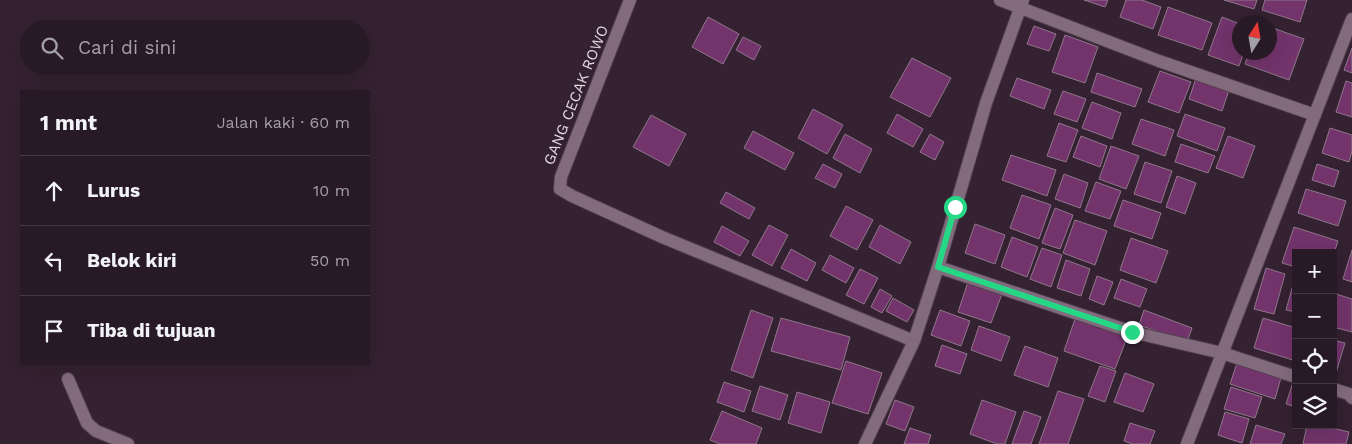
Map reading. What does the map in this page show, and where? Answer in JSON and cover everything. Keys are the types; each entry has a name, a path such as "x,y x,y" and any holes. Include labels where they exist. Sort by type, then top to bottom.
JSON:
{"street":[{"name":"GANG CECAK ROWO","path":"630,0 560,177 560,189 662,237 914,341"},
{"path":"1000,0 1021,4 1159,61 1315,115"},
{"path":"865,444 914,341 938,267 986,103 1021,4"},
{"path":"1186,444 1352,19"},
{"path":"938,267 1132,332 1222,353 1292,376"},
{"path":"68,379 87,423 96,431 128,444"},
{"path":"1337,390 1349,394 1352,398"}],"building":[{"path":"1084,0 1108,0 1105,7"},
{"path":"1126,0 1142,0 1161,7 1153,29 1120,17"},
{"path":"1224,0 1257,0 1254,9"},
{"path":"1265,0 1307,0 1300,22 1262,10"},
{"path":"1168,7 1212,23 1202,50 1158,35"},
{"path":"708,17 739,34 723,64 692,47"},
{"path":"1222,17 1232,21 1232,60 1241,60 1239,66 1208,55"},
{"path":"1034,26 1056,34 1049,51 1027,44"},
{"path":"1277,29 1304,39 1289,80 1245,64 1246,60 1277,60"},
{"path":"1065,35 1098,47 1085,83 1052,72"},
{"path":"743,37 761,46 754,60 736,50"},
{"path":"1352,48 1352,73 1344,70"},
{"path":"912,58 951,78 930,117 890,97"},
{"path":"1160,71 1191,82 1179,113 1148,102"},
{"path":"1097,73 1142,89 1135,107 1091,92"},
{"path":"1017,78 1051,90 1044,109 1010,96"},
{"path":"1196,78 1229,90 1222,111 1189,99"},
{"path":"1346,81 1352,83 1352,117 1336,112"},
{"path":"1063,91 1086,99 1077,122 1054,114"},
{"path":"1092,102 1121,113 1112,139 1082,128"},
{"path":"813,109 843,125 827,154 798,138"},
{"path":"897,114 923,129 913,147 887,133"},
{"path":"1185,114 1225,128 1217,151 1177,136"},
{"path":"651,115 686,134 669,166 633,147"},
{"path":"1141,119 1174,130 1165,156 1132,144"},
{"path":"1059,123 1078,130 1066,162 1047,156"},
{"path":"1330,128 1352,135 1352,151 1349,162 1322,153"},
{"path":"753,131 794,153 785,170 744,148"},
{"path":"845,134 872,149 860,173 833,158"},
{"path":"930,134 944,142 935,160 920,152"},
{"path":"1081,136 1107,146 1100,167 1073,157"},
{"path":"1228,136 1255,146 1243,178 1216,168"},
{"path":"1181,144 1215,156 1208,173 1175,162"},
{"path":"1111,146 1139,156 1126,189 1099,179"},
{"path":"1011,155 1056,170 1047,196 1002,180"},
{"path":"1145,162 1172,171 1161,203 1134,194"},
{"path":"823,164 842,174 835,188 815,178"},
{"path":"1317,164 1339,171 1334,187 1312,180"},
{"path":"1064,174 1088,183 1080,208 1055,199"},
{"path":"1177,176 1196,183 1185,214 1166,207"},
{"path":"1096,182 1121,191 1110,219 1085,211"},
{"path":"1306,189 1346,201 1338,226 1298,213"},
{"path":"726,192 755,208 749,219 720,203"},
{"path":"1022,195 1051,205 1039,239 1010,228"},
{"path":"1123,200 1161,213 1152,239 1114,226"},
{"path":"846,206 873,220 857,250 830,236"},
{"path":"1055,208 1073,215 1060,249 1042,243"},
{"path":"1075,220 1107,231 1095,265 1063,253"},
{"path":"975,224 1005,235 995,264 965,253"},
{"path":"769,225 788,235 772,266 752,255"},
{"path":"880,225 911,242 900,264 869,247"},
{"path":"722,226 749,241 740,256 714,242"},
{"path":"1294,227 1338,241 1335,249 1292,249 1292,266 1282,263"},
{"path":"1012,237 1038,247 1027,277 1001,267"},
{"path":"1131,238 1168,251 1156,283 1120,270"},
{"path":"1042,248 1062,255 1051,287 1030,279"},
{"path":"791,249 816,263 807,281 781,268"},
{"path":"1352,250 1352,282 1343,279"},
{"path":"830,255 854,268 846,283 822,270"},
{"path":"1066,260 1090,269 1081,296 1057,288"},
{"path":"1266,268 1285,274 1274,314 1254,309"},
{"path":"860,269 878,278 864,304 846,295"},
{"path":"1097,276 1113,282 1104,305 1089,299"},
{"path":"1121,279 1147,289 1140,307 1114,298"},
{"path":"968,282 1002,294 991,323 958,312"},
{"path":"1292,288 1292,311 1286,310"},
{"path":"880,289 892,296 882,313 871,307"},
{"path":"1337,294 1352,299 1352,332 1337,328"},
{"path":"893,298 914,310 907,322 886,311"},
{"path":"751,310 773,318 753,378 731,370"},
{"path":"940,310 970,321 961,346 931,335"},
{"path":"1144,310 1192,328 1187,342 1139,325"},
{"path":"1076,316 1128,335 1115,369 1064,351"},
{"path":"781,318 850,337 841,370 771,351"},
{"path":"1263,318 1292,327 1292,360 1254,348"},
{"path":"979,326 1010,337 1001,361 971,350"},
{"path":"1337,341 1345,343 1337,370"},
{"path":"942,345 967,354 960,374 935,366"},
{"path":"1025,346 1058,358 1048,387 1014,375"},
{"path":"1238,360 1282,374 1275,399 1230,384"},
{"path":"846,361 882,373 868,414 832,403"},
{"path":"1100,366 1116,371 1105,402 1088,396"},
{"path":"1125,373 1154,384 1143,412 1114,402"},
{"path":"724,382 751,391 744,412 717,402"},
{"path":"1292,385 1292,406 1286,404"},
{"path":"760,386 788,395 780,420 752,411"},
{"path":"1231,387 1262,397 1255,418 1224,409"},
{"path":"1058,391 1084,399 1068,444 1039,444"},
{"path":"797,392 830,402 821,433 788,423"},
{"path":"895,400 914,407 905,431 886,424"},
{"path":"982,400 1016,412 1005,444 997,444 970,434"},
{"path":"722,411 762,428 756,444 720,444 710,440"},
{"path":"1024,411 1041,417 1031,444 1012,444"},
{"path":"1225,412 1249,419 1242,443 1218,435"},
{"path":"1130,423 1155,431 1150,444 1133,444 1124,441"},
{"path":"1256,425 1285,434 1281,444 1250,444"},
{"path":"910,428 931,435 928,444 904,444"},
{"path":"1306,429 1337,429 1349,432 1346,444 1303,444"}],"route":[{"path":"955,207 938,267 1132,332"}]}
